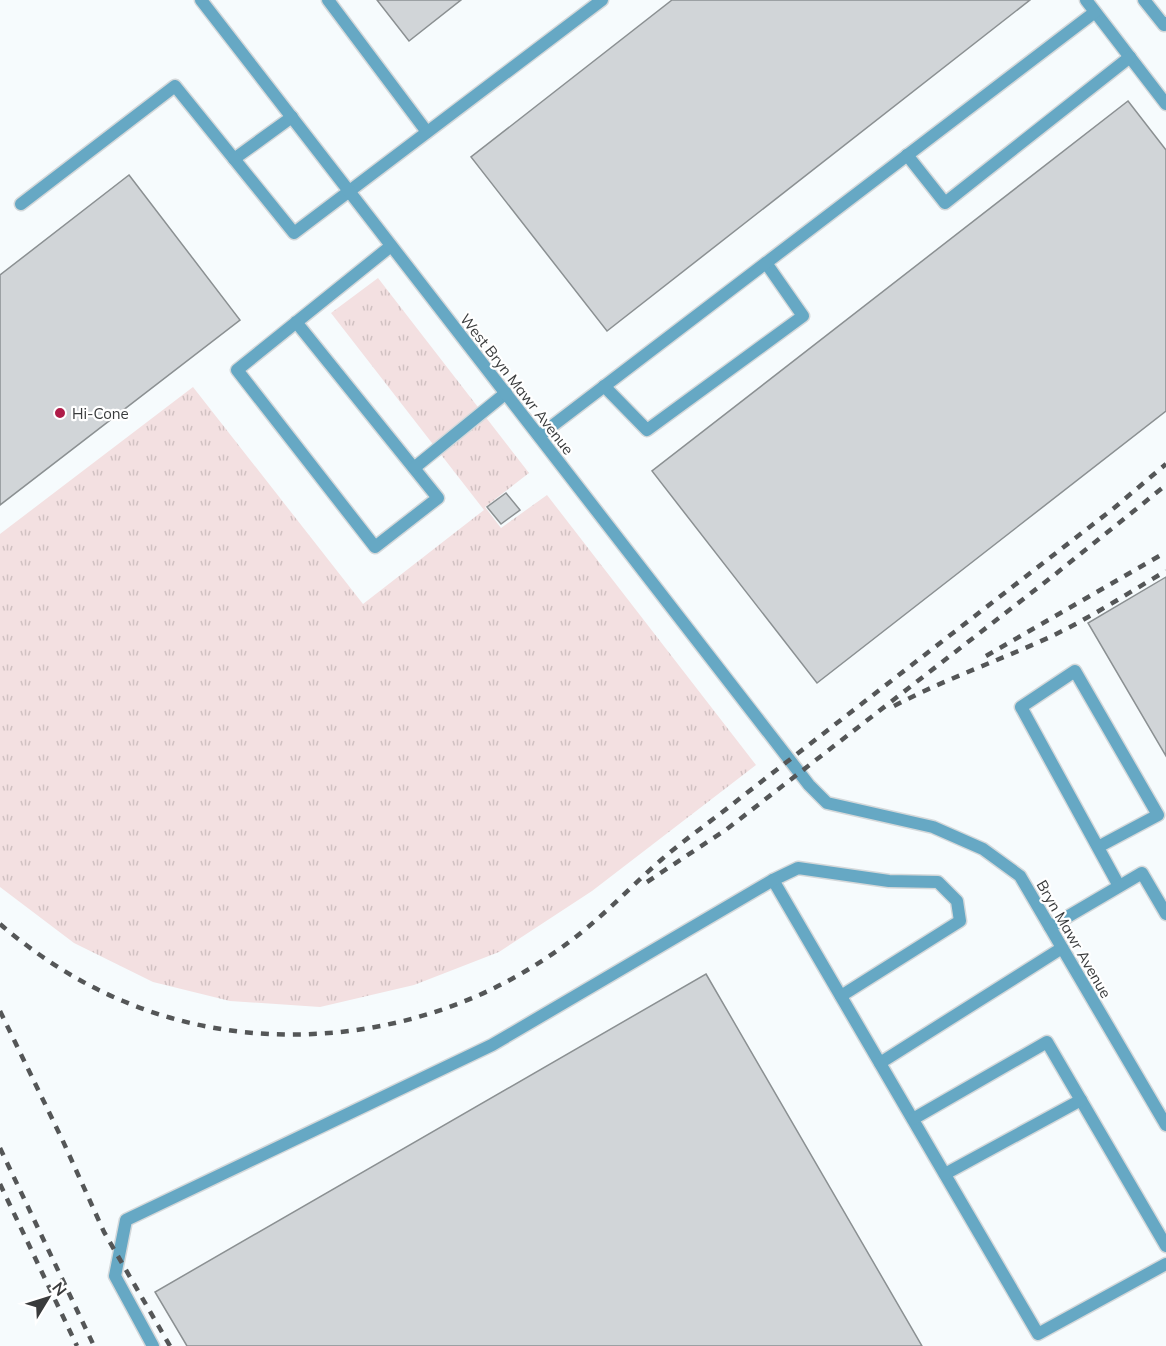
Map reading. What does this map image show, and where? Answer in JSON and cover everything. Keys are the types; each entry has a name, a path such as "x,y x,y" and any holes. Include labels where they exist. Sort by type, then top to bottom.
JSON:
{"street":[{"name":"West Bryn Mawr Avenue","path":"201,0 809,785"},
{"path":"328,0 427,132"},
{"path":"21,204 175,86 294,233 602,0"},
{"path":"1086,0 1166,104"},
{"path":"1144,0 1165,24"},
{"path":"539,436 1095,12"},
{"path":"907,155 945,203 1130,57"},
{"path":"234,159 292,117"},
{"path":"296,322 438,498 375,548 237,370 296,322 392,246"},
{"path":"604,386 647,430 802,316 765,263"},
{"path":"414,468 506,393"},
{"path":"1098,847 1158,815 1075,671 1021,707 1119,886"},
{"name":"Bryn Mawr Avenue","path":"809,785 828,803 933,827 983,849 1020,876 1166,1125"},
{"path":"153,1346 116,1276 126,1220 492,1046 773,880 798,868 888,880 938,882 957,901 960,921 841,996"},
{"path":"1050,927 1142,873 1166,914"},
{"path":"773,880 1038,1334 1166,1264"},
{"path":"880,1063 1062,948"},
{"path":"913,1119 1047,1042 1166,1246"},
{"path":"945,1174 1081,1100"}],"green space":[{"path":"378,278 529,473 485,507 501,528 547,495 756,765 592,891 499,952 414,985 320,1007 230,1001 153,982 74,943 0,887 0,534 193,387 363,604 484,510 331,313"}],"building":[{"path":"377,0 461,0 409,41"},
{"path":"672,0 1030,0 607,331 471,157"},
{"path":"1128,101 1166,150 1166,411 817,683 652,471"},
{"name":"Hi-Cone","path":"129,175 240,320 0,505 0,275"},
{"path":"506,493 520,510 501,524 487,507"},
{"path":"1166,577 1166,756 1088,623"},
{"path":"706,974 922,1346 187,1346 155,1292"}],"railway":[{"path":"0,924 28,947 58,967 107,994 173,1018 224,1029 277,1034 329,1033 382,1026 433,1013 482,994 529,969 574,939 680,845 1114,508 1166,464"},
{"path":"647,882 727,829 1053,576 1166,485"},
{"path":"986,656 1166,552"},
{"path":"894,706 1065,630 1166,571"},
{"path":"0,1011 104,1232 170,1346"},
{"path":"0,1148 94,1346"},
{"path":"0,1184 77,1346"}],"place":[{"name":"Hi-Cone","path":"60,413"}]}
